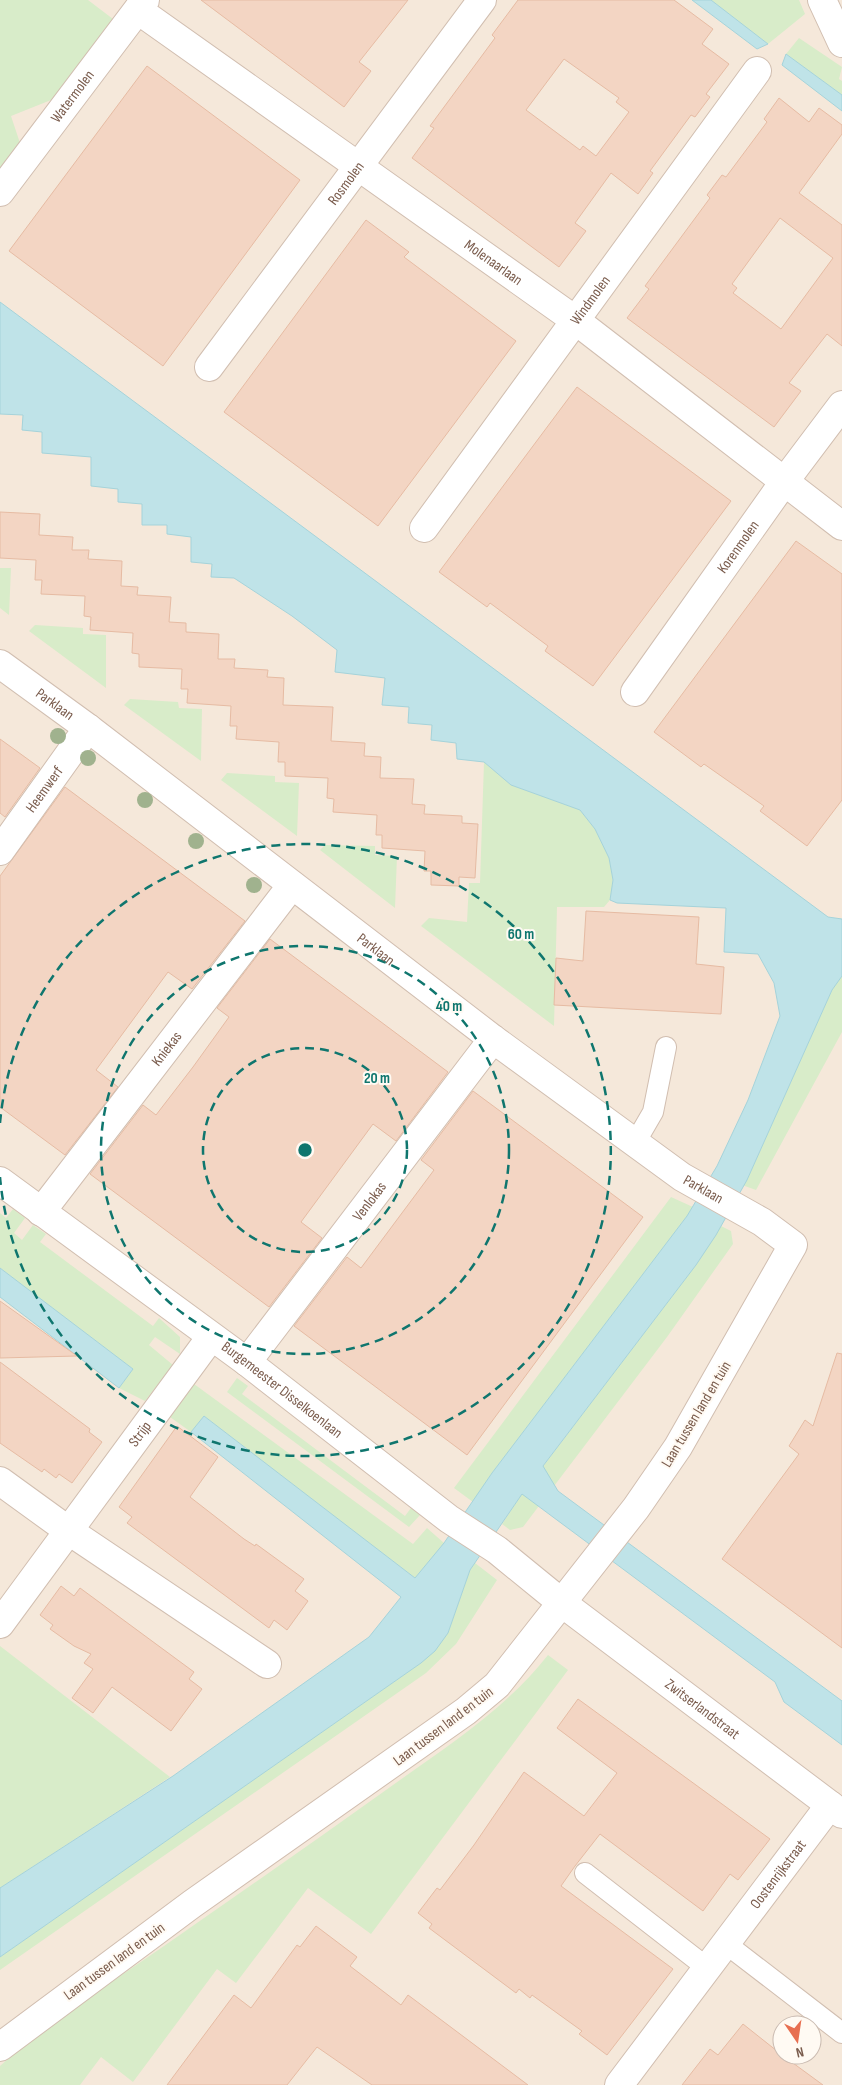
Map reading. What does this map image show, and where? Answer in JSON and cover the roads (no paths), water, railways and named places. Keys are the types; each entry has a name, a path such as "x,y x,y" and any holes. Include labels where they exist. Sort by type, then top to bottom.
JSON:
{"street":[{"name":"Rosmolen","path":"209,367 356,166 482,0"},
{"path":"822,0 842,42"},
{"name":"Molenaarlaan","path":"142,5 356,166 575,320 842,526"},
{"name":"Watermolen","path":"0,192 142,5"},
{"name":"Windmolen","path":"424,528 758,71"},
{"name":"Korenmolen","path":"635,692 784,482 842,405"},
{"name":"Parklaan","path":"0,664 88,728 493,1039 696,1186 751,1216"},
{"name":"Heemwerf","path":"0,851 88,728"},
{"name":"Kniekas","path":"41,1212 292,885"},
{"name":"Venlokas","path":"247,1362 493,1039"},
{"name":"Burgemeester Disselkoenlaan","path":"0,1181 247,1362 449,1519 497,1550 562,1603"},
{"name":"Laan tussen land en tuin","path":"0,2047 192,1904 466,1712 498,1685 626,1522 678,1447 792,1246 751,1216"},
{"name":"Strijp","path":"0,1624 211,1337"},
{"path":"0,1481 69,1531 267,1664"},
{"name":"Zwitserlandstraat","path":"562,1603 836,1809"},
{"name":"Oostenrijkstraat","path":"619,2085 706,1967 836,1809"}],"lane":[{"path":"635,1143 652,1112 666,1047"},
{"path":"586,1873 706,1967"},
{"path":"725,1943 842,2032"}],"water":[{"path":"692,0 711,0 768,44 757,49"},
{"path":"786,54 842,95 842,111 782,65"},
{"path":"0,302 828,917 842,919 842,976 832,990 747,1180 716,1235 696,1265 543,1466 558,1491 842,1701 842,1745 784,1702 775,1682 522,1494 470,1570 448,1633 435,1651 421,1663 0,1957 0,1888 173,1776 369,1637 401,1597 191,1432 204,1416 415,1578 444,1543 492,1473 687,1216 717,1166 748,1100 780,1016 774,983 758,954 724,952 726,908 617,903 610,900 613,880 609,858 595,829 580,810 511,785 484,762 457,759 456,743 431,740 432,725 408,723 409,707 382,705 385,678 335,672 337,650 292,616 234,578 211,577 212,564 191,562 191,537 167,534 167,525 142,525 142,504 118,502 118,489 91,486 91,457 42,453 42,432 22,430 23,415 0,414"},
{"path":"0,1268 133,1369 119,1388 0,1297"}]}
